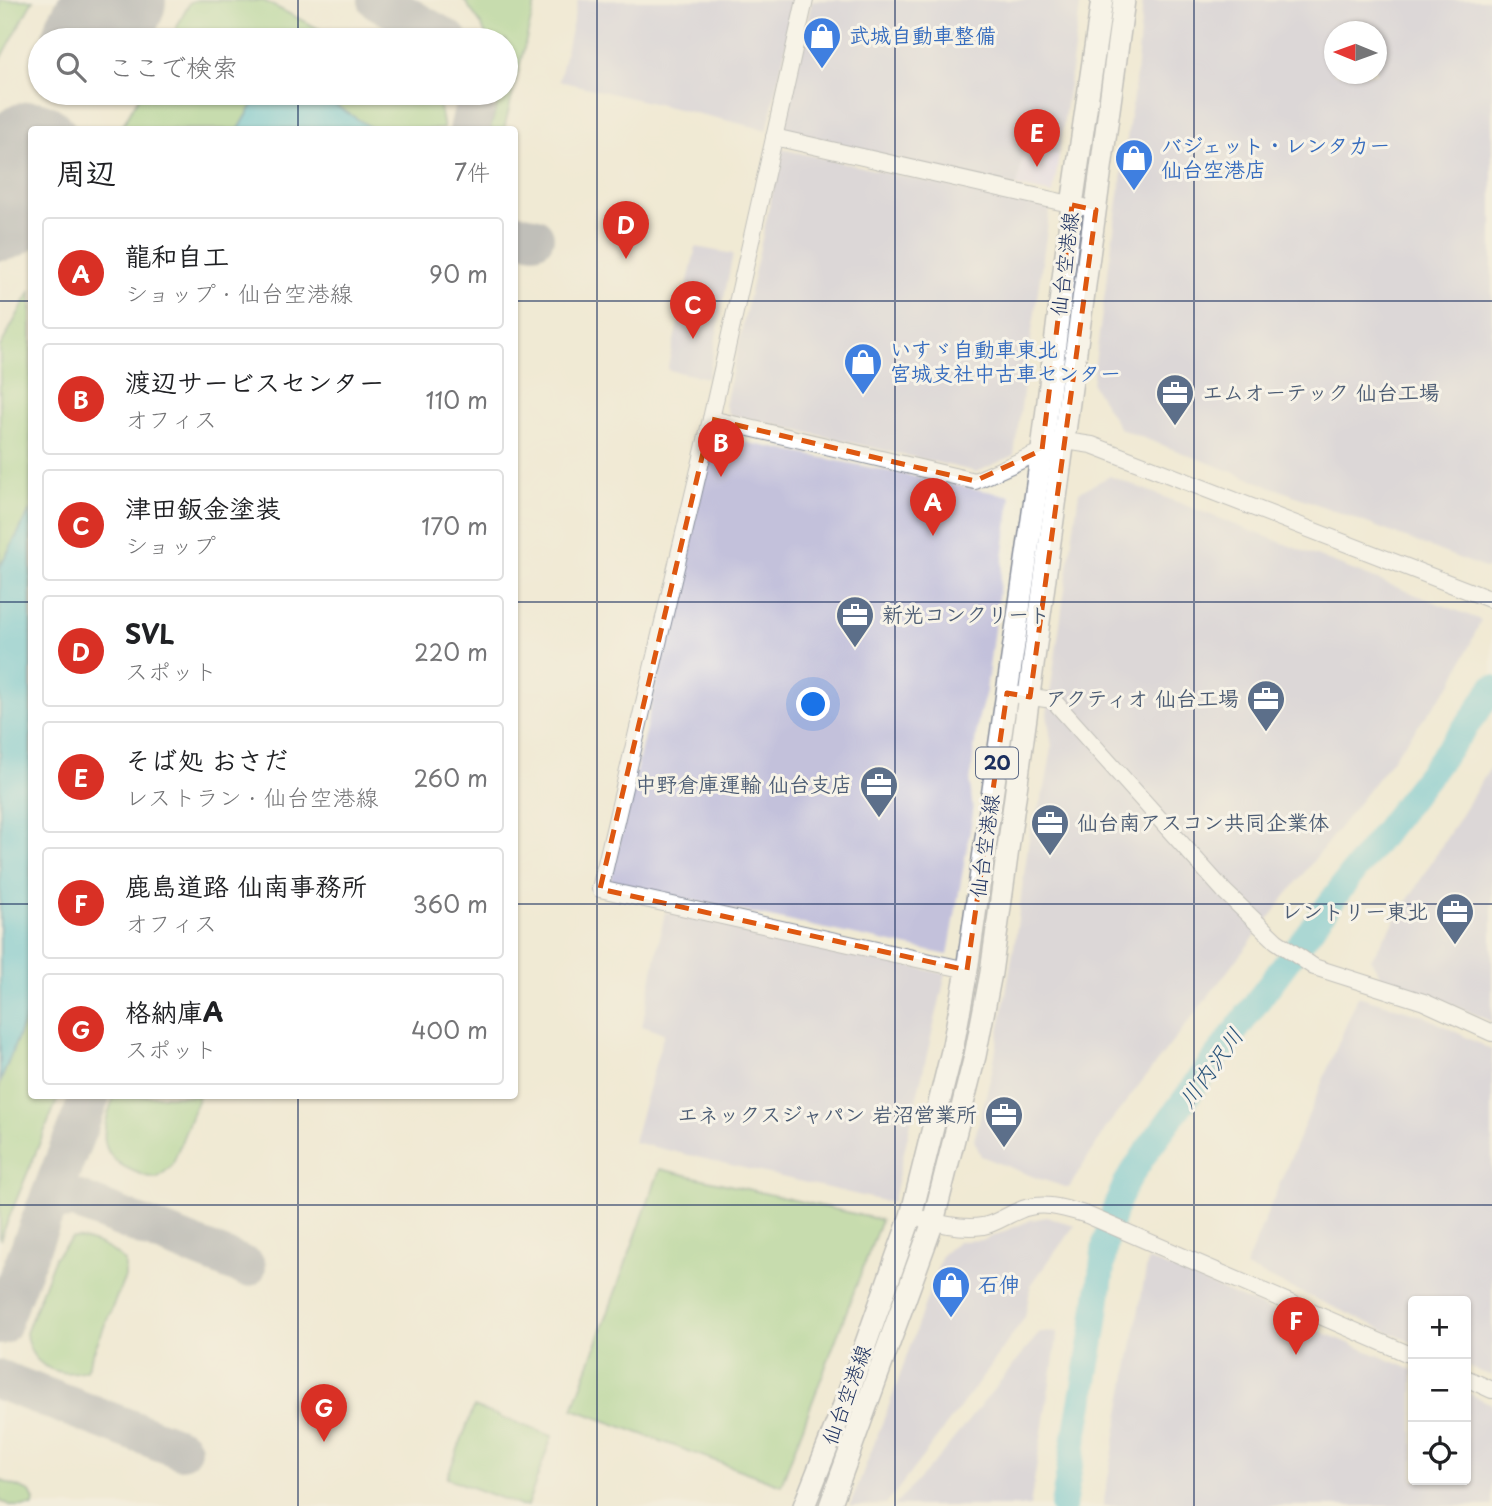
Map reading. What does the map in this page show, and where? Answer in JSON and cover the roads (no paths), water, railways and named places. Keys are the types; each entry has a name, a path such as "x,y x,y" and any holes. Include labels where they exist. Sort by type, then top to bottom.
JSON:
{"main road":[{"name":"仙台空港線","path":"804,1506 844,1405 911,1216 952,1051 967,970 1042,450 1072,205 1102,0"},
{"name":"仙台空港線","path":"830,1506 933,1222 975,1056 991,973 1124,0"}],"street":[{"path":"805,0 711,419 600,889 967,970"},
{"path":"774,137 1096,210"},
{"path":"711,419 975,481 1065,441 1092,445 1492,600"},
{"path":"1007,693 1053,700 1225,892 1276,941 1314,967 1424,1002 1492,1032"},
{"path":"911,1216 972,1227 985,1226 1022,1209 1041,1205 1062,1207 1087,1215 1408,1354"},
{"path":"1471,1380 1492,1390"}],"water":[{"path":"253,105 335,105 368,126 241,126"},
{"path":"28,515 28,1011 0,1083 0,567"}],"waterway":[{"name":"川内沢川","path":"1063,1506 1094,1329 1105,1244 1114,1211 1126,1183 1148,1149 1348,879 1477,712 1492,688"}],"place":[{"name":"武城自動車整備","path":"822,70"},
{"name":"そば処 おさだ","path":"1037,167"},
{"name":"バジェット・レンタカー 仙台空港店","path":"1134,192"},
{"name":"SVL","path":"626,259"},
{"name":"津田鈑金塗装","path":"693,339"},
{"name":"いすゞ自動車東北 宮城支社中古車センター","path":"863,396"},
{"name":"エムオーテック 仙台工場","path":"1175,427"},
{"name":"渡辺サービスセンター","path":"721,477"},
{"name":"龍和自工","path":"933,536"},
{"name":"新光コンクリート","path":"855,649"},
{"name":"アクティオ 仙台工場","path":"1266,733"},
{"name":"中野倉庫運輸 仙台支店","path":"879,819"},
{"name":"仙台南アスコン共同企業体","path":"1050,857"},
{"name":"レントリー東北","path":"1455,946"},
{"name":"エネックスジャパン 岩沼営業所","path":"1004,1149"},
{"name":"石伸","path":"951,1319"},
{"name":"鹿島道路 仙南事務所","path":"1296,1355"},
{"name":"格納庫A","path":"324,1442"}]}
